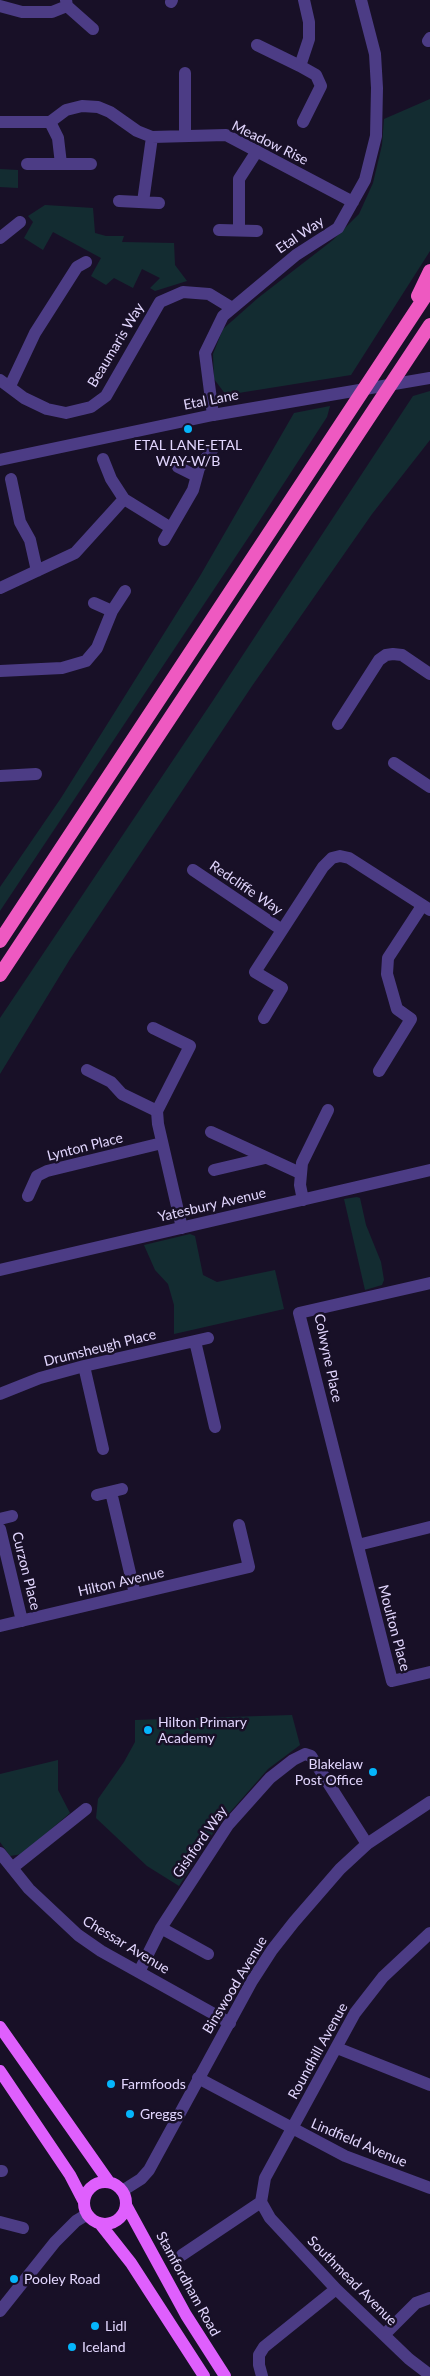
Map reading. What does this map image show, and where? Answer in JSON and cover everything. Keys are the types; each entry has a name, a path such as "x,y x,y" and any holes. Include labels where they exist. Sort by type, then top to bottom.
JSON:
{"highway":[{"path":"401,333 430,271"},
{"path":"0,941 430,289"},
{"path":"0,975 430,325"},
{"path":"416,345 430,329"}],"main road":[{"path":"0,2027 109,2182 122,2191 126,2205 124,2212 112,2224 100,2225"},
{"path":"0,2071 70,2175 83,2200 86,2215 100,2225 131,2263 204,2376"},
{"path":"83,2200 88,2190 94,2185 109,2182"},
{"name":"Stamfordham Road","path":"126,2205 186,2315 225,2376"}],"street":[{"path":"300,66 309,39 309,22 304,0"},
{"name":"Etal Way","path":"213,415 205,353 223,316 296,255 338,228 365,180 376,136 375,54 361,0"},
{"path":"0,6 22,12 52,12 67,3 93,29"},
{"path":"257,45 316,75 321,86 303,122"},
{"path":"185,73 185,136"},
{"name":"Meadow Rise","path":"50,122 66,110 82,106 98,107 110,112 138,131 152,136 226,135 353,202"},
{"path":"0,122 50,122 58,138 61,164"},
{"path":"143,202 152,136"},
{"path":"239,230 239,179 257,151"},
{"path":"28,164 91,164"},
{"path":"120,201 159,203"},
{"path":"0,238 20,222"},
{"path":"219,230 257,231"},
{"path":"5,383 77,267 86,262"},
{"name":"Beaumaris Way","path":"5,383 24,398 47,409 66,413 91,407 106,396 160,302 183,292 209,294 232,308"},
{"name":"Etal Lane","path":"0,460 213,415 430,378"},
{"path":"164,540 193,490 199,468 216,446"},
{"path":"103,459 124,499 172,528"},
{"path":"178,466 196,476"},
{"path":"12,479 20,522 30,540 37,570"},
{"path":"0,588 75,552 124,499"},
{"path":"0,671 62,668 86,661 97,648 112,612 125,591"},
{"path":"94,603 112,612"},
{"path":"338,724 379,660 386,655 402,655 430,674"},
{"path":"394,763 430,787"},
{"path":"0,776 36,774"},
{"name":"Redcliffe Way","path":"264,1018 282,988 255,972 323,867 332,858 340,856 349,858 426,908"},
{"name":"Redcliffe Way","path":"193,870 282,930"},
{"path":"379,1071 411,1019 397,1009 387,974 388,958 426,908"},
{"path":"153,1028 190,1046 157,1111 162,1144 182,1228"},
{"path":"87,1070 112,1082 122,1094 157,1111"},
{"path":"303,1200 300,1173 305,1156 328,1110"},
{"path":"211,1132 300,1173"},
{"name":"Lynton Place","path":"28,1196 37,1176 48,1171 162,1144"},
{"path":"214,1170 265,1158"},
{"name":"Yatesbury Avenue","path":"0,1270 430,1170"},
{"name":"Colwyne Place","path":"357,1542 299,1313 430,1283"},
{"name":"Drumsheugh Place","path":"0,1394 40,1378 84,1366 208,1338"},
{"path":"195,1341 215,1427"},
{"path":"84,1366 103,1449"},
{"path":"97,1495 116,1491 135,1594"},
{"name":"Hilton Avenue","path":"0,1626 249,1567 239,1525"},
{"path":"357,1542 430,1527"},
{"name":"Curzon Place","path":"0,1529 22,1621"},
{"name":"Moulton Place","path":"357,1542 392,1681 430,1672"},
{"name":"Gishford Way","path":"139,1972 161,1928 223,1832 255,1794 293,1760 305,1754 311,1756 367,1844"},
{"name":"Binswood Avenue","path":"122,2191 141,2179 149,2170 198,2078 272,1950 313,1899 367,1844 430,1802"},
{"path":"12,1868 86,1809"},
{"name":"Chessar Avenue","path":"0,1853 29,1889 78,1935 230,2023"},
{"path":"161,1928 208,1954"},
{"name":"Roundhill Avenue","path":"261,2202 265,2178 355,2013 384,1977 430,1933"},
{"path":"337,2048 430,2085"},
{"name":"Lindfield Avenue","path":"198,2078 345,2156 430,2188"},
{"path":"182,2255 261,2202"},
{"name":"Southmead Avenue","path":"261,2202 270,2218 336,2289 409,2359 430,2375"},
{"path":"1,2306 55,2242 76,2221 86,2215"},
{"path":"0,2222 22,2228"},
{"path":"262,2376 259,2355 264,2348 336,2289"},
{"path":"384,2335 416,2303 430,2298"}],"green space":[{"path":"430,99 430,251 351,375 226,395 214,379 213,354 223,329 258,298 333,240 359,214 373,183 382,145 384,119"},
{"path":"0,169 18,170 18,188 0,187"},
{"path":"45,205 93,208 95,233 106,236 124,236 122,242 174,243 175,265 187,281 155,291 150,288 160,278 142,269 133,288 114,278 106,285 91,276 101,258 53,232 43,250 24,238 33,222 28,216"},
{"path":"430,391 430,440 372,514 252,686 70,959 0,1074 0,1018 212,702 413,396"},
{"path":"330,406 327,417 256,526 0,911 0,887 61,798 200,576 294,413"},
{"path":"360,1198 366,1225 381,1262 384,1280 382,1285 365,1290 344,1199"},
{"path":"190,1234 195,1236 203,1275 217,1282 275,1270 284,1309 174,1334 174,1305 168,1284 155,1270 144,1245"},
{"path":"292,1715 300,1745 268,1769 217,1827 179,1886 147,1866 96,1818 98,1799 124,1762 135,1742 135,1720"},
{"path":"58,1760 58,1790 70,1813 22,1854 10,1856 0,1842 0,1774"}],"place":[{"name":"ETAL LANE-ETAL WAY-W/B","path":"188,429"},
{"name":"Hilton Primary Academy","path":"148,1730"},
{"name":"Blakelaw Post Office","path":"373,1772"},
{"name":"Farmfoods","path":"111,2084"},
{"name":"Greggs","path":"130,2114"},
{"name":"Pooley Road","path":"14,2279"},
{"name":"Lidl","path":"95,2326"},
{"name":"Iceland","path":"72,2347"}]}
